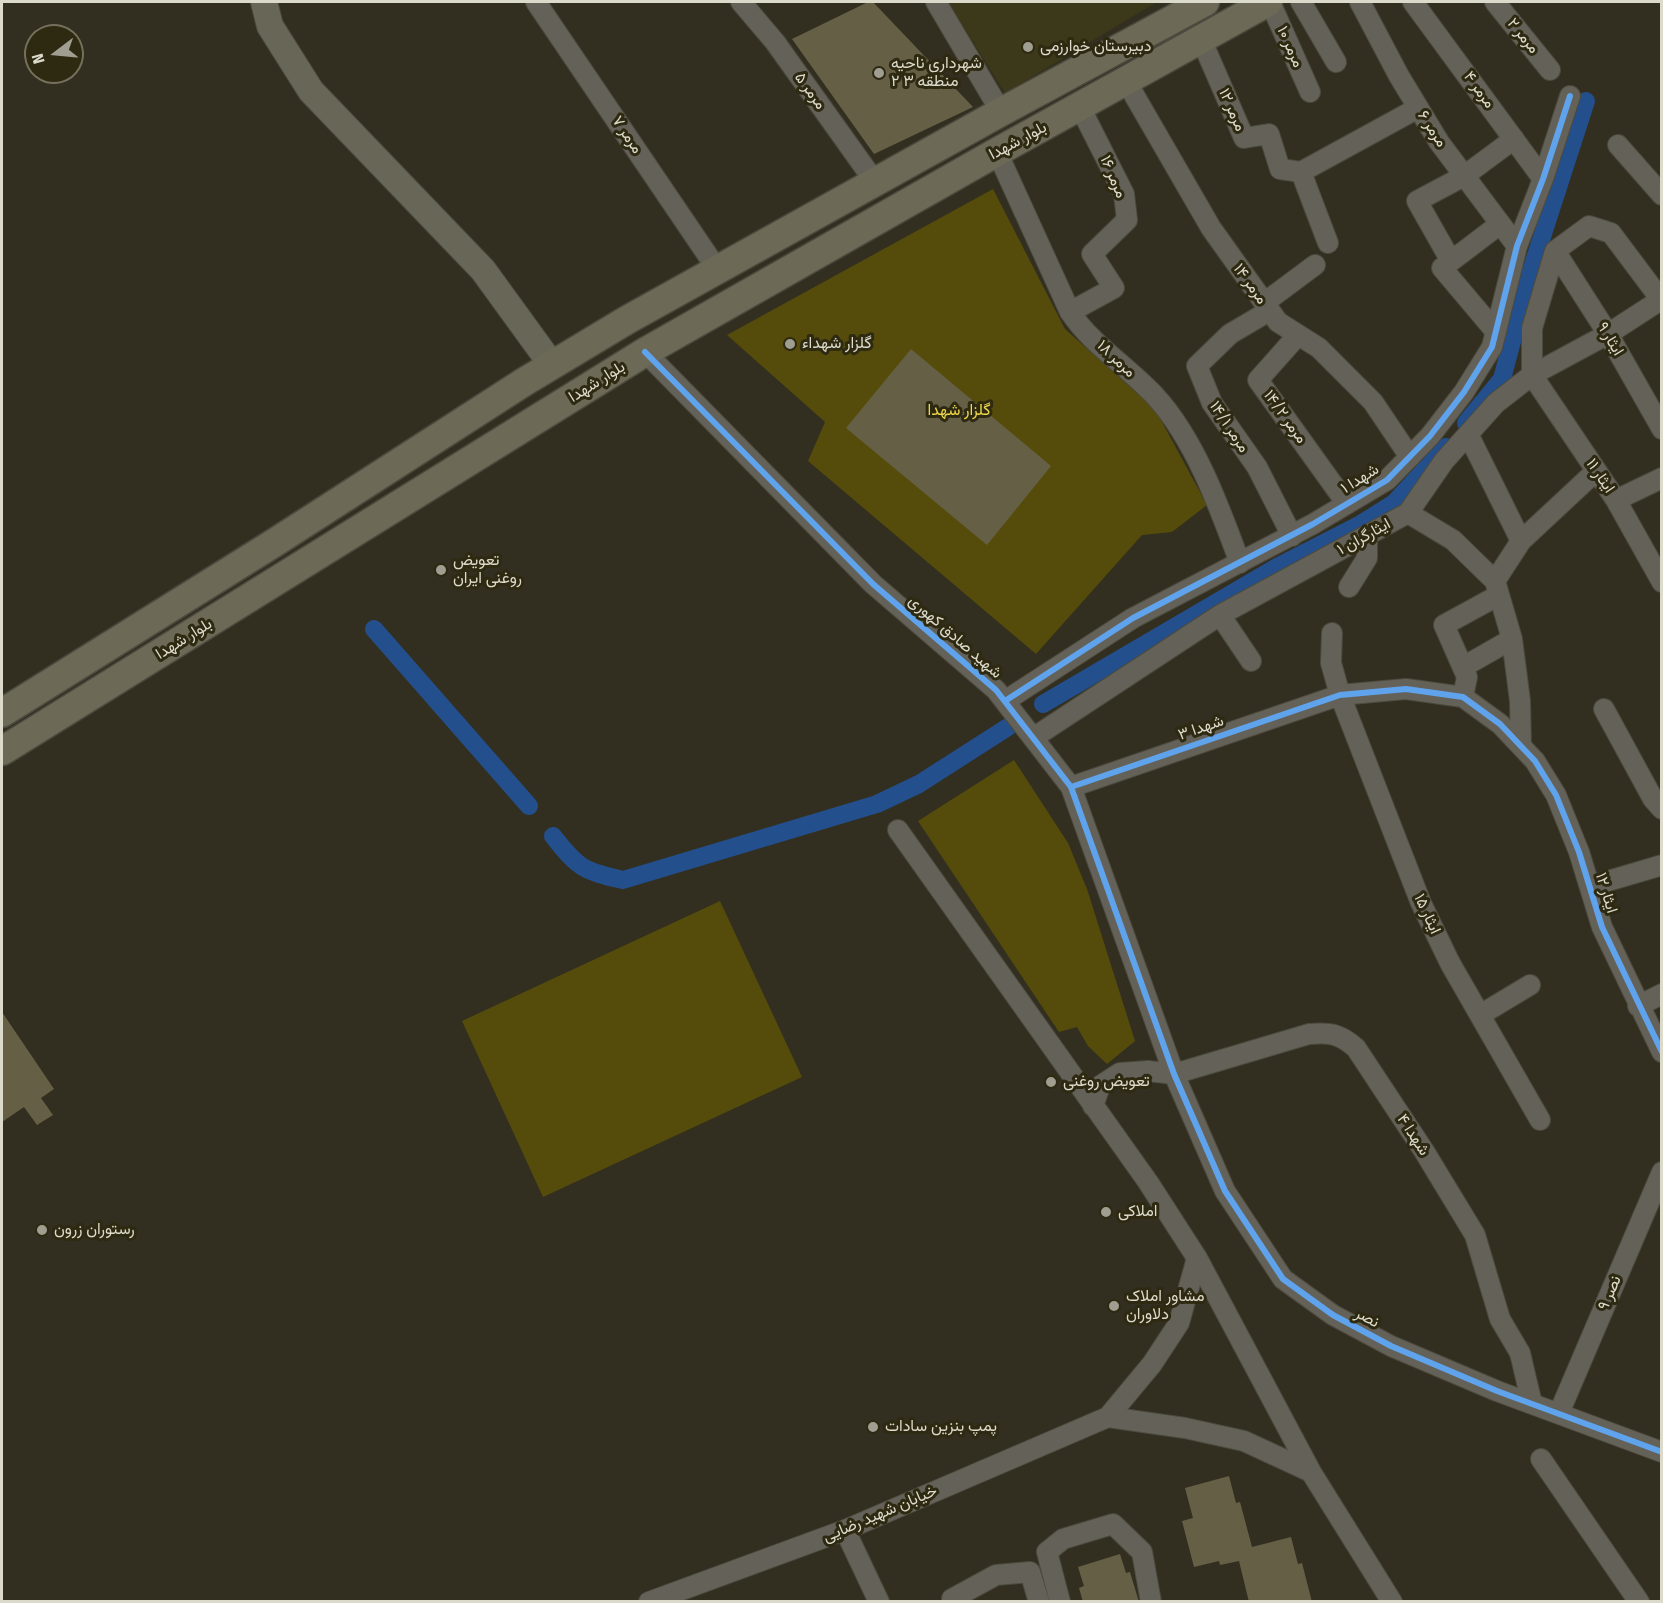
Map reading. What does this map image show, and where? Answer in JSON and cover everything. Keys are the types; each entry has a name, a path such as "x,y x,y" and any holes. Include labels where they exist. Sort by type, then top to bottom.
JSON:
{"highway":[{"name":"بلوار شهدا","path":"2,713 552,365 717,269 1205,2"},
{"name":"بلوار شهدا","path":"2,751 645,352 997,152 1269,2"},
{"path":"28,696 30,710 34,715 49,722"}],"main road":[{"path":"264,2 270,26 311,91 483,270 552,365"}],"street":[{"name":"مرمر ۷","path":"536,2 717,269"},
{"name":"مرمر ۵","path":"741,2 775,42 875,182"},
{"path":"936,2 1001,112"},
{"name":"مرمر ۱۰","path":"1269,2 1310,92"},
{"path":"1301,2 1336,62"},
{"name":"مرمر ۶","path":"1360,2 1418,108 1464,176 1517,246"},
{"name":"مرمر ۴","path":"1413,2 1543,179"},
{"name":"مرمر ۲","path":"1495,2 1550,70"},
{"name":"مرمر ۱۲","path":"1201,39 1244,138 1269,134 1280,169 1301,172"},
{"name":"مرمر ۱۴","path":"1126,81 1211,228 1278,322 1319,348 1373,402 1410,457"},
{"name":"شهدا ۱","path":"1005,702 1133,618 1292,536 1387,480 1430,436 1464,392 1492,346 1517,246 1543,179 1570,96"},
{"name":"مرمر ۱۶","path":"1070,312 1114,288 1092,254 1127,220 1124,194 1080,107"},
{"path":"1328,243 1301,172 1418,108"},
{"path":"1451,261 1417,201 1464,176 1514,139"},
{"path":"1618,145 1662,195"},
{"name":"مرمر ۱۸","path":"997,152 1070,312 1080,327 1156,397 1182,433 1218,504 1240,563"},
{"path":"1496,332 1442,268 1500,224"},
{"path":"1532,375 1532,328 1555,251 1589,226 1611,233 1661,300"},
{"name":"ایثار ۹","path":"1555,251 1608,334 1662,429"},
{"path":"1267,307 1315,266"},
{"name":"ایثارگران ۱","path":"1033,738 1220,615 1408,513 1444,461 1497,403 1532,375 1608,334 1661,300"},
{"name":"مرمر ۱۴/۱","path":"1267,307 1230,334 1197,366 1212,403 1257,467 1292,536"},
{"name":"مرمر ۱۴/۲","path":"1298,335 1258,380 1347,504"},
{"name":"شهید صادق کهوری","path":"645,352 873,584 996,690 1071,787 1174,1074"},
{"name":"ایثار ۱۱","path":"1532,375 1616,500 1655,552 1662,582"},
{"path":"1468,434 1521,541"},
{"path":"1463,697 1467,677 1444,625 1497,588 1521,541 1596,471"},
{"path":"1616,500 1662,478"},
{"path":"1408,513 1453,540 1497,588 1512,639 1520,701 1521,746"},
{"path":"1349,587 1367,558 1367,536"},
{"path":"1220,615 1251,661"},
{"name":"ایثار ۱۵","path":"1332,633 1331,663 1340,695 1421,903 1450,963 1540,1120"},
{"path":"1463,667 1512,639"},
{"name":"شهدا ۳","path":"1071,787 1340,695 1406,689 1463,697"},
{"name":"ایثار ۱۲","path":"1463,697 1500,724 1521,746 1535,761 1556,795 1591,886 1602,927 1662,1052"},
{"path":"1604,709 1644,783 1662,809"},
{"path":"898,830 1148,1182 1197,1258 1311,1472 1392,1602"},
{"path":"1591,886 1662,865"},
{"path":"1480,1015 1530,985"},
{"path":"1638,1006 1662,994"},
{"name":"شهدا ۴","path":"1174,1074 1309,1034 1331,1032 1356,1048 1424,1151 1474,1235 1500,1319 1520,1353 1532,1404"},
{"path":"1093,1106 1100,1086 1120,1072 1148,1071 1174,1074"},
{"name":"نصر","path":"1174,1074 1225,1191 1283,1279 1333,1315 1390,1346 1532,1404 1662,1452"},
{"name":"نصر ۹","path":"1559,1413 1662,1172"},
{"name":"خیابان شهید رضایی","path":"649,1602 845,1530 1107,1417 1152,1364 1179,1323 1197,1258"},
{"path":"1107,1417 1185,1428 1244,1441 1311,1472"},
{"path":"1541,1458 1639,1602"},
{"path":"1060,1602 1047,1552 1063,1539 1113,1524 1142,1552 1151,1602"},
{"path":"845,1530 879,1602"},
{"path":"952,1602 952,1599 996,1575 1030,1572 1039,1602"}],"shaded area":[{"name":"دبیرستان خوارزمی","path":"948,2 1157,2 1005,93"}],"green space":[{"name":"گلزار شهدا","path":"993,189 1065,329 1155,409 1207,505 1172,532 1142,535 1036,654 808,461 825,422 727,335"},
{"path":"1014,760 1068,843 1087,889 1135,1041 1107,1064 1088,1046 1077,1027 1059,1032 918,821"},
{"path":"720,901 802,1077 543,1197 462,1021"}],"building":[{"name":"شهرداری ناحیه ۲ منطقه ۳","path":"868,2 873,2 973,107 874,154 792,39"},
{"path":"911,349 1051,466 987,545 846,428"},
{"path":"2,1012 54,1089 41,1098 53,1115 37,1125 24,1107 2,1122"},
{"path":"1229,1476 1236,1503 1240,1502 1252,1547 1291,1537 1298,1564 1302,1563 1312,1602 1249,1602 1239,1561 1220,1565 1219,1561 1194,1567 1182,1521 1193,1518 1185,1488"},
{"path":"1120,1554 1126,1573 1130,1572 1139,1602 1083,1602 1079,1588 1084,1586 1078,1567"}],"waterway":[{"path":"1466,423 1502,379 1529,277 1586,101"},
{"path":"1043,704 1277,567 1359,525 1394,503 1446,447"},
{"path":"374,629 529,806"},
{"path":"553,836 582,867 623,880 877,804 919,784 1008,727"}],"cycle path":[{"path":"1005,701 1133,618 1313,524 1387,480 1430,436 1464,392 1492,347 1517,246 1543,179 1570,96"},
{"path":"645,352 873,584 996,690 1071,787 1174,1074 1225,1191 1283,1279 1333,1315 1391,1346 1497,1391 1662,1452"},
{"path":"1071,787 1340,695 1406,689 1463,697 1500,724 1535,761 1556,795 1579,852 1602,927 1662,1052"}],"place":[{"name":"دبیرستان خوارزمی","path":"1028,47"},
{"name":"شهرداری ناحیه ۲ منطقه ۳","path":"879,73"},
{"name":"گلزار شهداء","path":"790,344"},
{"name":"تعویض روغنی ایران","path":"441,570"},
{"name":"تعویض روغنی","path":"1051,1082"},
{"name":"املاکی","path":"1106,1212"},
{"name":"رستوران زرون","path":"42,1230"},
{"name":"مشاور املاک دلاوران","path":"1114,1306"},
{"name":"پمپ بنزین سادات","path":"873,1427"}]}
